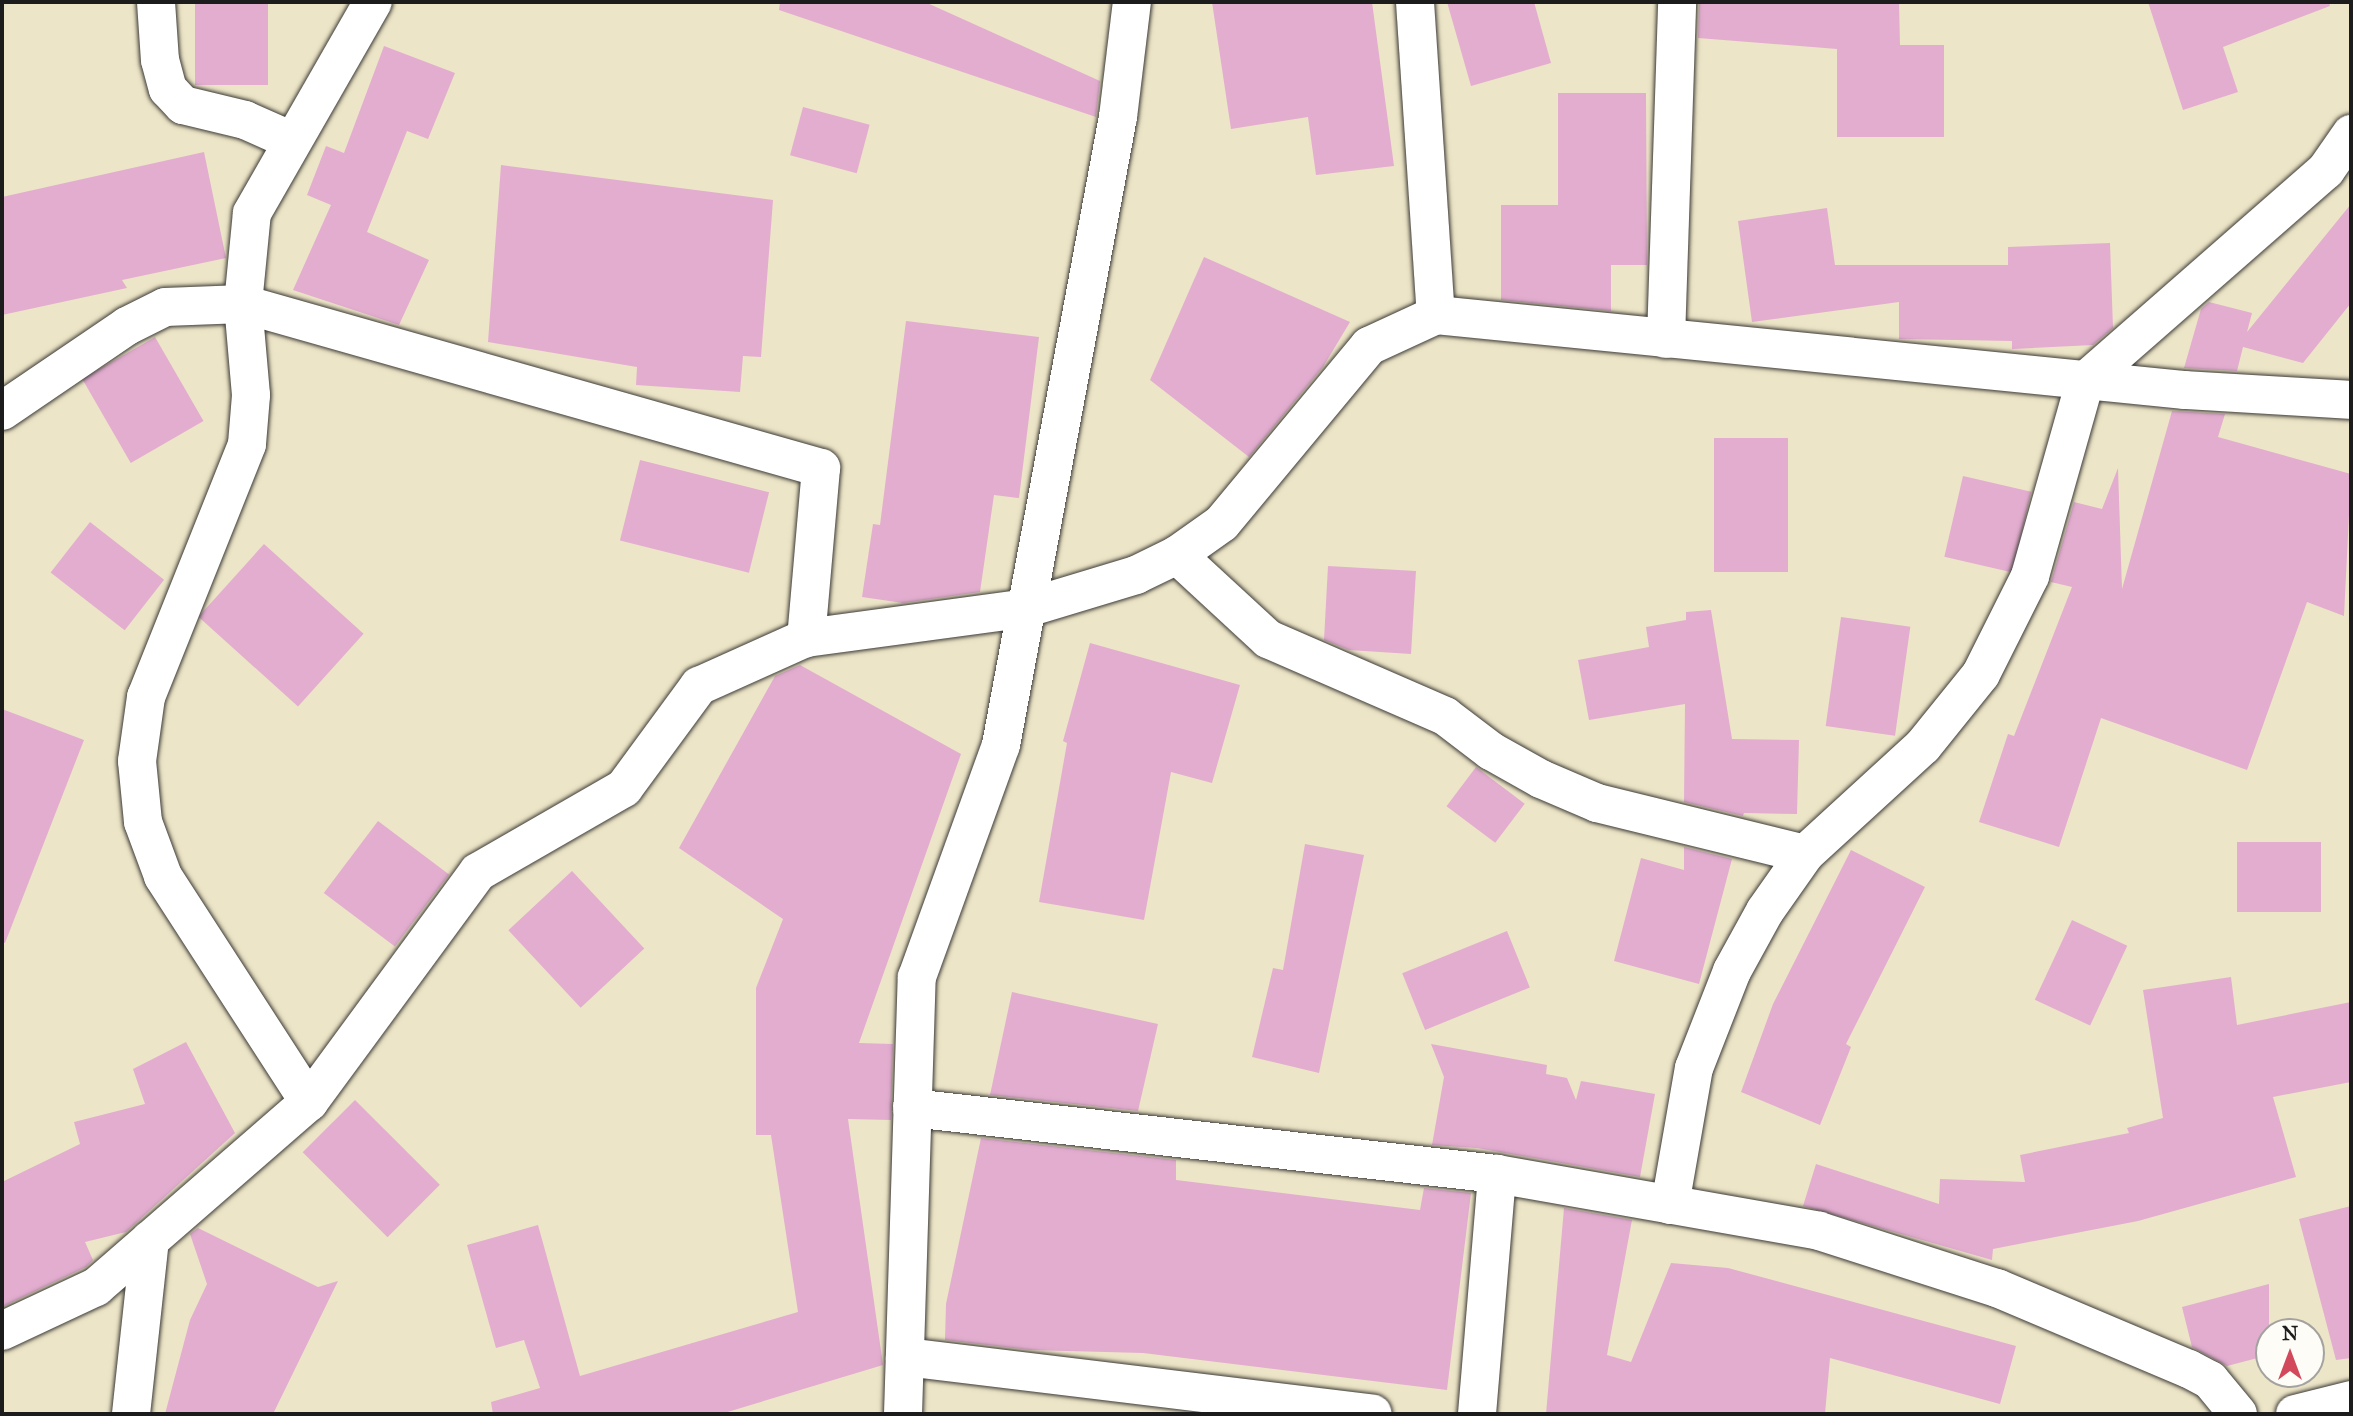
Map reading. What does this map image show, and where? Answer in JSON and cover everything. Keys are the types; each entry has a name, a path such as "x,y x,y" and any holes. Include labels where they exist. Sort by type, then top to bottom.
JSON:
{"street":[{"path":"156,2 160,60 168,89 183,105 245,120 290,140"},
{"path":"309,1102 163,876 143,822 137,761 146,697 247,444 251,395 243,304 252,212 290,140 373,2"},
{"path":"903,1414 917,977 1001,745 1118,117 1132,2"},
{"path":"1415,2 1436,315"},
{"path":"1666,339 1676,2"},
{"path":"1671,1205 1694,1068 1711,1018 1765,911 1805,855 1923,746 1981,674 2030,576 2085,381 2326,170 2351,134"},
{"path":"2,411 127,326 165,307 243,304 821,468 806,638"},
{"path":"2,1331 96,1287 309,1102 478,872 624,788 699,686 806,638 1027,608 1136,575 1177,555 1223,523 1369,346 1436,315 2085,381 2351,400"},
{"path":"1177,555 1268,639 1445,716 1491,751 1541,779 1597,803 1805,855"},
{"path":"912,1108 1497,1174 1819,1231 1997,1288 2189,1369 2210,1380 2238,1414"},
{"path":"1477,1414 1497,1174"},
{"path":"131,1414 150,1240"},
{"path":"905,1357 1373,1414"},
{"path":"2295,1414 2351,1400"}],"building":[{"path":"195,2 268,2 268,85 195,85"},
{"path":"780,2 925,2 1100,81 1096,117 779,10"},
{"path":"1212,2 1372,2 1394,166 1316,175 1308,117 1231,129"},
{"path":"1447,2 1534,2 1551,63 1471,86"},
{"path":"1699,2 1899,2 1900,45 1944,45 1944,137 1837,137 1837,49 1698,38"},
{"path":"2148,2 2329,2 2330,6 2223,47 2238,92 2183,110"},
{"path":"384,46 455,73 428,139 407,131 367,232 429,260 399,325 293,290 331,205 307,195 326,146 344,153"},
{"path":"1558,93 1646,93 1647,265 1611,265 1611,311 1501,300 1501,205 1558,205"},
{"path":"803,107 870,125 857,173 790,155"},
{"path":"204,152 226,258 122,280 127,288 2,315 2,197"},
{"path":"501,165 773,200 761,357 743,356 740,392 636,385 637,367 488,342"},
{"path":"2351,204 2351,303 2303,363 2243,347 2237,371 2184,368 2201,309 2209,302 2252,313 2247,332"},
{"path":"1827,208 1835,265 2008,265 2008,247 2110,243 2113,328 2093,345 2012,349 2012,341 1899,339 1899,302 1752,322 1738,221"},
{"path":"1204,257 1350,322 1323,367 1249,457 1150,380"},
{"path":"906,321 1039,337 1019,498 994,495 980,592 903,603 862,597 873,524 880,525"},
{"path":"155,337 204,421 131,463 82,379"},
{"path":"2172,411 2225,414 2218,437 2351,474 2344,616 2307,602 2247,770 2101,718 2059,847 1979,822 2008,734 2014,736 2072,587 2051,582 2074,502 2102,509 2118,468 2122,589"},
{"path":"1714,438 1788,438 1788,572 1714,572"},
{"path":"640,460 769,492 749,573 620,541"},
{"path":"1963,476 2031,492 2013,573 1944,557"},
{"path":"90,522 164,580 125,630 51,572"},
{"path":"264,544 364,634 298,706 198,617"},
{"path":"1328,566 1416,571 1411,654 1349,650 1324,640"},
{"path":"1711,610 1732,739 1799,740 1797,814 1744,813 1743,816 1684,802 1685,704 1589,720 1578,660 1649,647 1646,627 1686,620 1686,612"},
{"path":"1841,617 1910,627 1895,736 1826,726"},
{"path":"1090,643 1240,685 1212,783 1171,772 1144,920 1039,902 1067,743 1063,741"},
{"path":"800,665 961,754 859,1043 893,1044 891,1120 848,1119 883,1365 721,1414 493,1414 491,1402 540,1388 524,1340 496,1348 467,1245 538,1225 580,1376 798,1312 771,1135 756,1135 756,988 783,919 679,848 775,676"},
{"path":"2,709 84,740 5,943 2,942"},
{"path":"1476,767 1525,804 1495,843 1447,806"},
{"path":"378,821 449,875 395,946 324,893"},
{"path":"2237,842 2321,842 2321,912 2237,912"},
{"path":"1305,844 1364,855 1319,1073 1252,1057 1273,968 1283,970"},
{"path":"1684,847 1732,859 1699,984 1614,961 1641,858 1684,870"},
{"path":"1851,850 1925,887 1846,1044 1851,1047 1820,1125 1741,1092 1773,1004"},
{"path":"572,871 644,949 581,1008 508,930"},
{"path":"2072,920 2127,946 2090,1026 2035,1000"},
{"path":"1507,931 1530,988 1425,1030 1402,973"},
{"path":"2231,977 2237,1025 2351,1002 2351,1082 2273,1097 2296,1177 2138,1221 1993,1249 1992,1260 1803,1206 1816,1164 1939,1204 1940,1179 2025,1182 2020,1155 2129,1133 2127,1128 2163,1118 2143,990"},
{"path":"1012,992 1158,1024 1138,1111 990,1095"},
{"path":"186,1042 235,1133 126,1232 85,1242 93,1260 86,1267 2,1307 2,1182 80,1144 74,1122 145,1104 133,1069"},
{"path":"1431,1044 1547,1065 1546,1074 1567,1078 1576,1100 1581,1081 1655,1094 1640,1177 1477,1148 1432,1145 1444,1077"},
{"path":"355,1100 440,1185 388,1237 303,1152"},
{"path":"981,1138 1176,1160 1176,1180 1420,1210 1424,1188 1471,1193 1447,1390 1143,1353 1030,1350 945,1340 946,1304"},
{"path":"2351,1206 2351,1358 2336,1360 2299,1219"},
{"path":"1564,1208 1632,1220 1607,1355 1631,1362 1671,1263 1728,1268 2016,1346 2000,1404 1830,1358 1825,1414 1546,1414"},
{"path":"198,1228 318,1287 338,1281 273,1414 165,1414 190,1320 207,1284 190,1234"},
{"path":"2269,1284 2269,1318 2255,1318 2255,1359 2227,1366 2192,1347 2182,1307"}]}
